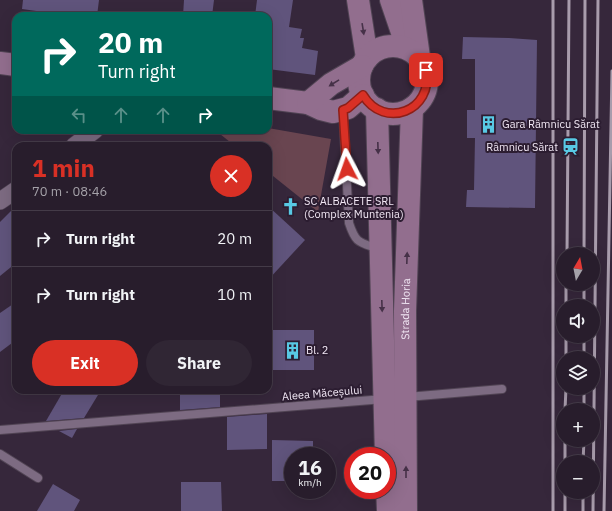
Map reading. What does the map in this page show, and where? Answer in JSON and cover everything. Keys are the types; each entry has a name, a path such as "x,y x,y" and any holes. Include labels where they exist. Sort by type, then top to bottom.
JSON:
{"street":[{"path":"358,0 365,62 360,81 370,102 385,112 394,114 404,112 412,108 422,98 427,84 426,70 413,53 391,0"},
{"path":"411,0 413,53"},
{"path":"308,103 331,84 365,62 375,52 384,47 398,46 413,53"},
{"path":"0,62 12,64"},
{"path":"272,98 308,103 321,109 333,112 370,102"},
{"name":"Strada Horia","path":"370,102 381,249 386,447"},
{"name":"Strada Horia","path":"406,511 405,312 412,108"},
{"path":"79,142 90,134"},
{"path":"0,201 12,193"},
{"path":"388,499 388,511"}],"lane":[{"path":"343,110 349,223 354,236 359,242 381,249"},
{"name":"Aleea Măceșului","path":"0,430 502,389"},
{"path":"0,454 38,478"}],"shaded area":[{"path":"272,129 331,139 318,212 272,175 272,142 230,142 220,134 272,134"}],"building":[{"path":"23,0 99,0 98,12 44,12 22,9"},
{"path":"184,0 214,0 212,12 183,12"},
{"path":"257,0 293,0 289,27 302,29 300,38 304,38 302,48 318,51 315,75 272,70 272,12 256,12"},
{"path":"463,37 537,40 535,208 466,207 467,190 474,190 475,138 467,138 467,110 475,110 475,59 462,59"},
{"path":"12,210 12,266 0,276 0,222"},
{"path":"272,210 305,240 272,276"},
{"path":"12,305 12,343 0,352 0,313"},
{"name":"Bl. 2","path":"273,330 314,330 314,370 273,370"},
{"path":"62,394 99,394 84,418 46,421"},
{"path":"180,394 220,394 220,407 180,410"},
{"path":"267,414 267,449 227,450 227,417"},
{"path":"77,429 72,438 59,431"},
{"path":"272,440 313,441 313,447 284,447 284,481 272,481"},
{"path":"181,482 221,482 222,511 181,511"},
{"path":"53,484 80,500 74,511 37,511"}],"railway":[{"path":"553,0 553,511"},
{"path":"567,247 569,0"},
{"path":"584,247 585,0"},
{"path":"593,511 598,0"},
{"path":"604,511 612,71"},
{"path":"566,291 566,299"},
{"path":"584,291 584,299"},
{"path":"566,343 566,351"},
{"path":"584,343 584,351"},
{"path":"565,403 566,395"},
{"path":"584,395 584,403"},
{"path":"565,447 565,455"},
{"path":"583,455 584,447"},
{"path":"565,499 565,511"},
{"path":"583,499 583,511"}],"place":[{"name":"Gara Râmnicu Sărat","path":"489,124"},
{"name":"Râmnicu Sărat","path":"571,147"},
{"name":"SC ALBACETE SRL (Complex Muntenia)","path":"291,207"},
{"name":"Bl. 2","path":"293,350"}],"route":[{"path":"347,169 343,110 348,108 363,95 376,109 394,114 404,112 412,108 422,98 426,89 426,70"}]}
